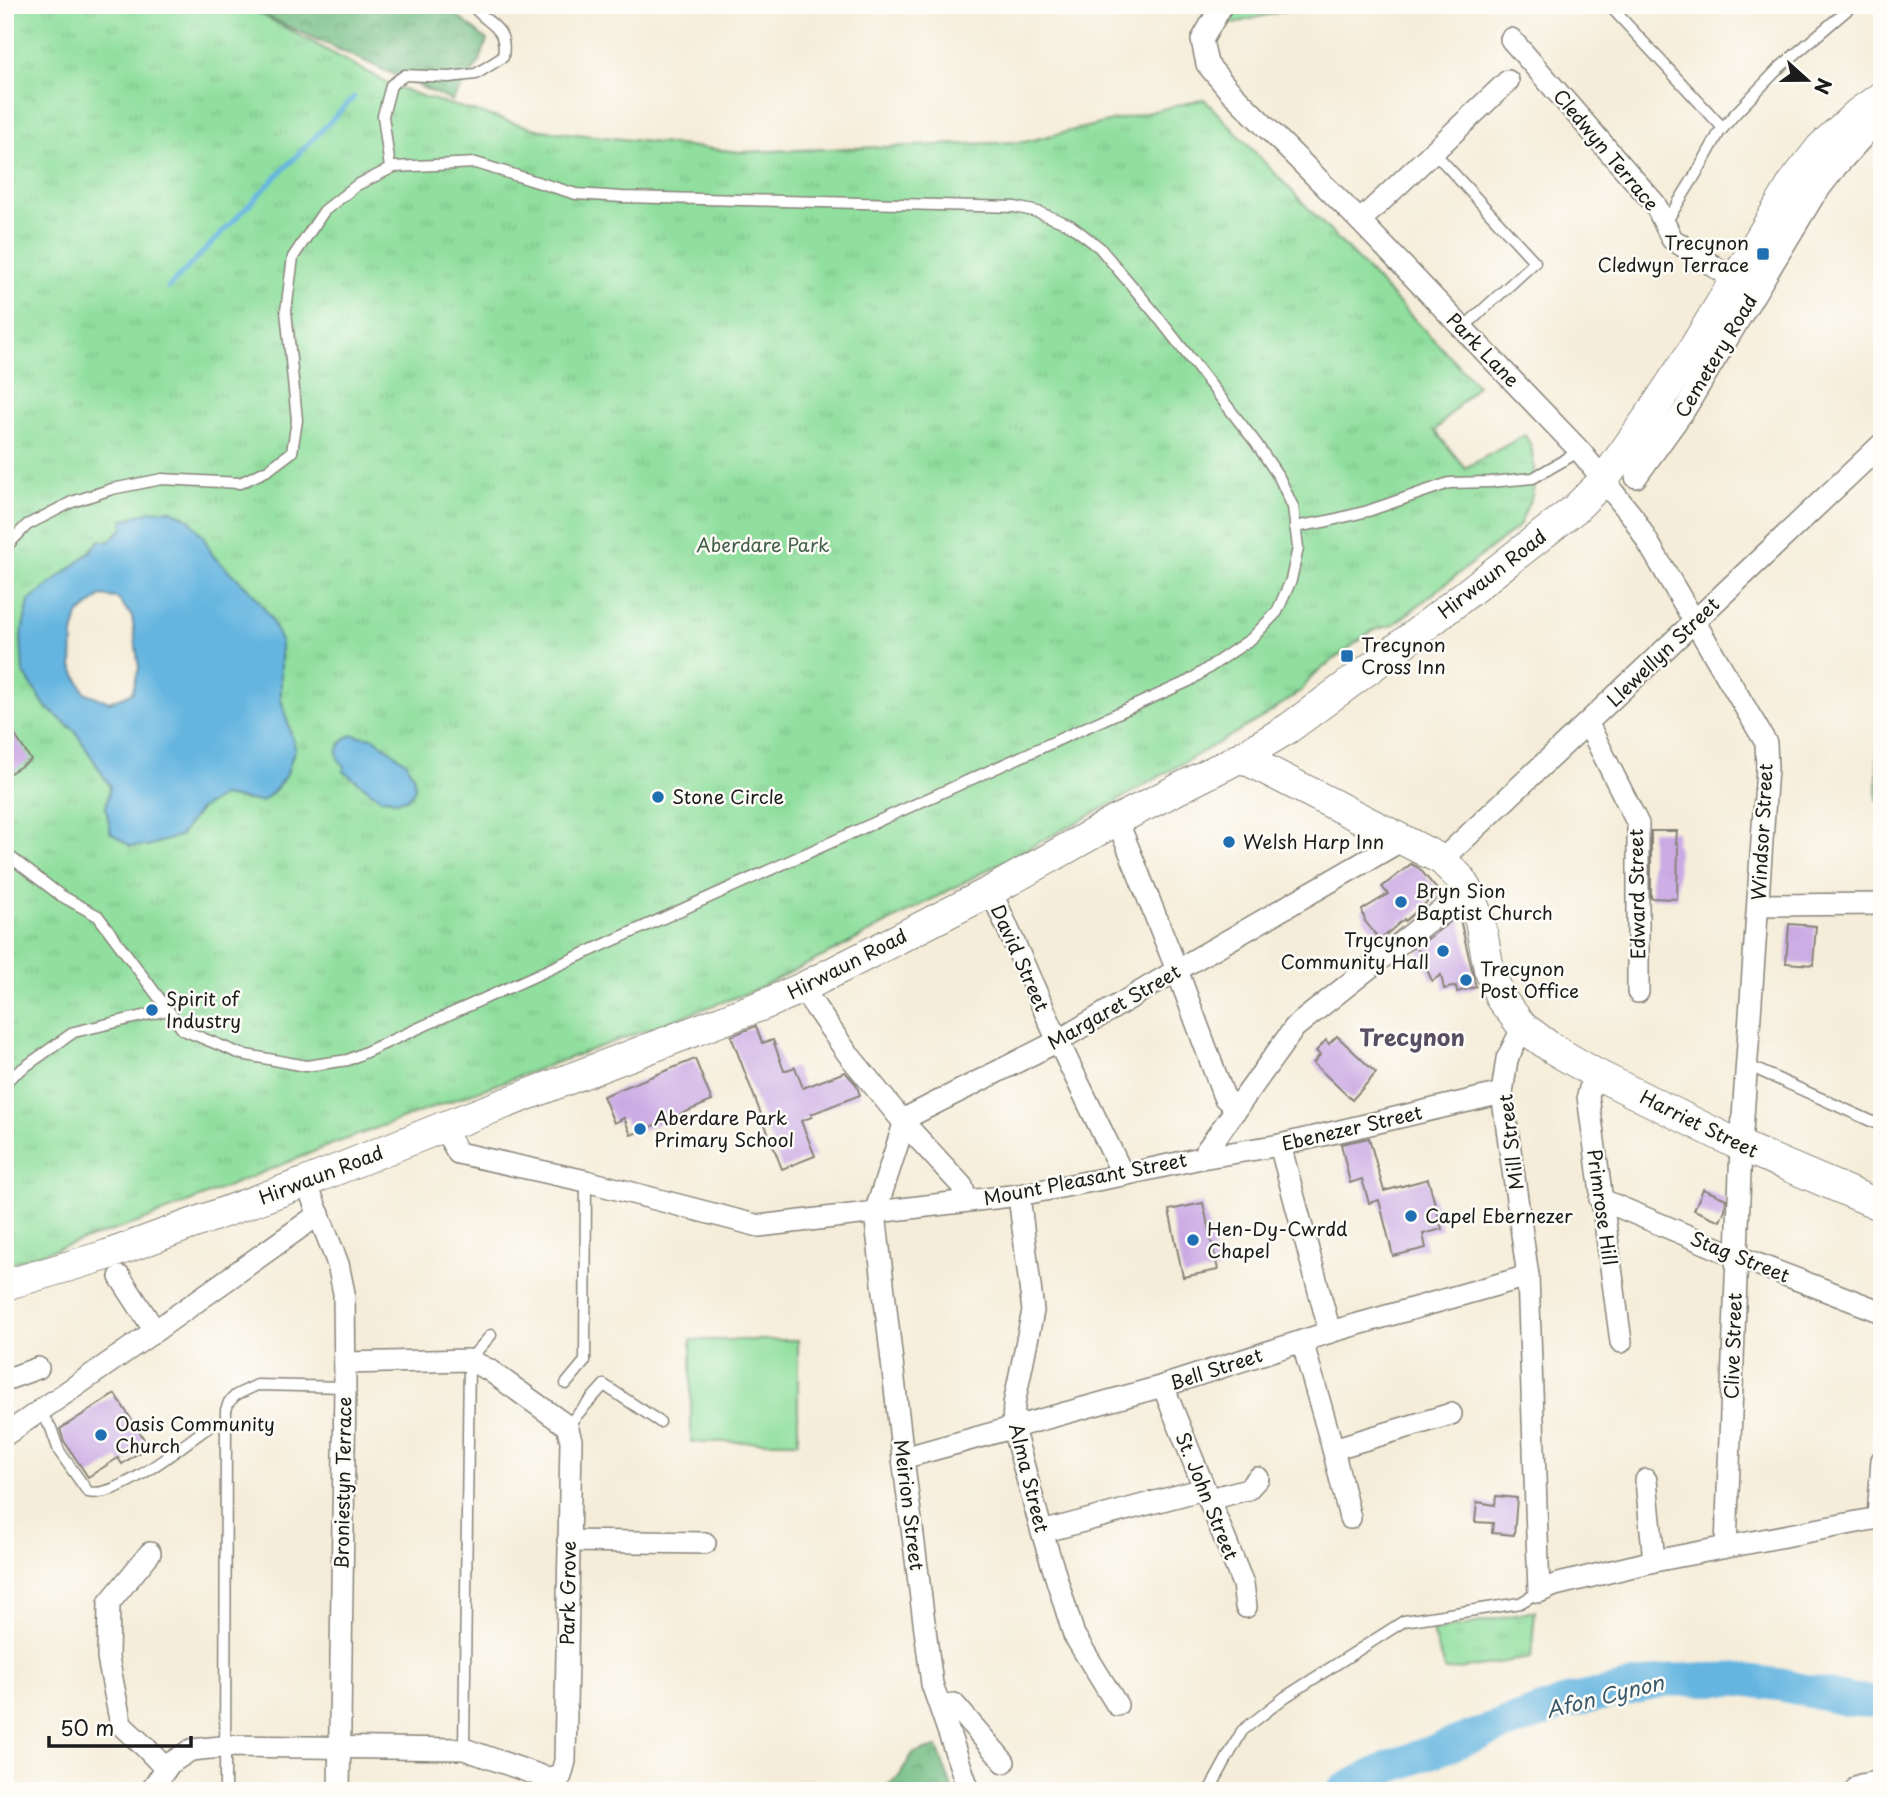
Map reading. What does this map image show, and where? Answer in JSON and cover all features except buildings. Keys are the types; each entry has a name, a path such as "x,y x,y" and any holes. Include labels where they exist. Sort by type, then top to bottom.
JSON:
{"main road":[{"name":"Cemetery Road","path":"1603,481 1661,421 1691,353 1793,183 1821,148 1858,113 1882,96"},
{"name":"Hirwaun Road","path":"5,1286 107,1255 306,1182 803,988 991,891 1117,820 1241,757 1289,728 1396,649 1575,509 1603,481"},
{"path":"1241,757 1442,860 1459,877 1467,890 1480,921 1489,969 1501,999 1523,1027"},
{"name":"Harriet Street","path":"1523,1027 1553,1049 1594,1073 1741,1146 1882,1206"},
{"path":"1862,1791 1882,1787"}],"street":[{"name":"Park Lane","path":"1222,5 1202,40 1207,64 1228,89 1360,220 1580,451 1603,481"},
{"name":"Cledwyn Terrace","path":"1511,39 1655,204 1672,239 1735,280"},
{"path":"1360,220 1508,81"},
{"name":"Cemetery Road","path":"1636,477 1661,421 1690,401 1813,197 1882,116"},
{"name":"Llewellyn Street","path":"1442,860 1882,444"},
{"name":"Windsor Street","path":"1603,481 1633,517 1766,743 1759,905 1741,1146"},
{"name":"Edward Street","path":"1588,724 1638,824 1638,992"},
{"path":"1117,820 1224,1097 1237,1109"},
{"name":"Margaret Street","path":"905,1124 906,1118 1058,1041 1404,839"},
{"name":"Mount Pleasant Street","path":"443,1128 458,1153 586,1181 759,1226 1019,1195 1200,1158 1295,1027 1467,890"},
{"name":"David Street","path":"991,891 1058,1041 1123,1175"},
{"path":"1759,905 1882,904"},
{"name":"Mount Pleasant Street","path":"803,988 848,1055 905,1124 954,1176 966,1201"},
{"name":"Mill Street","path":"1523,1027 1507,1059 1502,1093 1528,1276 1539,1592"},
{"name":"Primrose Hill","path":"1594,1073 1588,1096 1621,1342"},
{"name":"Ebenezer Street","path":"1200,1158 1280,1145 1502,1093"},
{"path":"875,1213 905,1124"},
{"path":"1280,1145 1330,1332"},
{"name":"Clive Street","path":"1726,1546 1741,1146"},
{"name":"Broniestyn Terrace","path":"306,1182 338,1264 344,1293 339,1791"},
{"name":"Alma Street","path":"1019,1195 1033,1311 1014,1404 1013,1428 1074,1635 1117,1705"},
{"name":"Stag Street","path":"1600,1199 1736,1256 1882,1312"},
{"name":"Meirion Street","path":"875,1213 932,1684 969,1791"},
{"path":"5,1436 318,1214"},
{"name":"Bell Street","path":"903,1458 1163,1386 1330,1332 1528,1276"},
{"path":"120,1277 155,1331"},
{"path":"1301,1341 1350,1518"},
{"path":"345,1363 469,1360 489,1370 567,1426"},
{"path":"5,1380 38,1368"},
{"name":"St. John Street","path":"1163,1386 1243,1584 1246,1607"},
{"path":"1333,1450 1451,1414"},
{"name":"Park Grove","path":"166,1769 169,1764 191,1750 226,1747 464,1748 547,1778 561,1776 565,1761 571,1440 567,1426"},
{"path":"1539,1592 1555,1585 1654,1561 1880,1518 1882,1460"},
{"path":"1042,1532 1207,1494 1248,1489 1258,1478"},
{"path":"1646,1480 1654,1561"},
{"path":"568,1541 705,1543"},
{"path":"150,1553 109,1603 108,1658 121,1725 166,1769 151,1791"},
{"path":"941,1706 954,1704 1004,1762"}],"lane":[{"path":"390,169 383,116 391,86 405,75 449,77 476,74 503,57 505,42 496,27 472,5"},
{"path":"1609,5 1723,128"},
{"path":"1665,224 1733,116 1779,68 1853,5"},
{"path":"1433,151 1535,262 1463,328"},
{"path":"5,548 27,525 72,502 112,489 162,479 240,483 268,470 292,452 297,420 286,311 293,257 324,211 356,185 394,167 476,163 576,194 1014,207 1038,212 1070,225 1099,247 1154,312 1256,443 1279,477 1293,507 1298,548 1291,580 1277,611 1251,639 1189,681 348,1060 306,1066 241,1054 183,1030 98,916 60,895 5,853"},
{"path":"1296,527 1368,511 1449,483 1533,478 1580,451"},
{"path":"5,1083 74,1032 168,1010"},
{"path":"1748,1065 1882,1126"},
{"path":"566,1384 585,1360 586,1181"},
{"path":"464,1748 469,1360 491,1335"},
{"path":"225,1791 226,1410 236,1395 257,1385 345,1387"},
{"path":"567,1426 604,1385 660,1422"},
{"path":"40,1412 51,1428 59,1451 88,1492 95,1494 113,1491 137,1478 213,1423"},
{"path":"1209,1791 1242,1731 1285,1697 1404,1621 1520,1603 1539,1592"}],"green space":[{"name":"Aberdare Park","path":"5,5 244,5 391,85 424,97 540,130 740,152 1024,142 1204,99 1477,385 1435,431 1465,468 1525,435 1531,446 1533,493 1519,526 1393,625 1373,630 1312,676 1302,690 1265,716 1106,807 836,950 750,992 330,1145 140,1222 5,1265","holes":["123,528 203,536 213,556 252,592 281,674 281,699 295,748 262,802 222,796 199,810 180,836 106,808 110,786 75,731 46,707 62,576 100,540 108,542"]},
{"path":"241,5 441,5 487,40 480,61 452,101"},
{"path":"1231,5 1308,5 1218,27"},
{"path":"1882,683 1882,800 1877,800 1879,685"},
{"path":"691,1340 798,1340 798,1442 691,1442"},
{"path":"1535,1611 1531,1658 1445,1671 1432,1632"},
{"path":"937,1747 953,1791 881,1791 900,1775 913,1753"},
{"path":"803,1781 858,1791 768,1791"}],"water":[{"path":"171,510 188,518 203,536 213,556 252,592 271,618 281,642 281,699 295,748 287,773 276,789 262,802 222,796 199,810 180,836 147,846 130,846 111,833 106,808 110,786 75,731 46,707 23,672 21,636 29,601 88,554 100,540 108,542 123,528 123,520 151,511","holes":["101,596 117,598 132,616 139,668 132,693 109,702 84,692 72,666 73,634 78,615"]},
{"path":"352,735 374,738 407,763 413,774 415,787 412,794 406,799 396,801 381,799 345,772 337,753 343,741"}],"waterway":[{"path":"168,288 354,97"},
{"name":"Afon Cynon","path":"1342,1791 1390,1767 1570,1701 1671,1680 1737,1679 1781,1685 1848,1700 1882,1702"}],"place":[{"name":"Trecynon Cledwyn Terrace","path":"1763,254"},
{"name":"Trecynon Cross Inn","path":"1347,656"},
{"name":"Stone Circle","path":"658,797"},
{"name":"Welsh Harp Inn","path":"1229,842"},
{"name":"Bryn Sion Baptist Church","path":"1401,902"},
{"name":"Trycynon Community Hall","path":"1443,951"},
{"name":"Trecynon Post Office","path":"1466,980"},
{"name":"Spirit of Industry","path":"152,1010"},
{"name":"Aberdare Park Primary School","path":"640,1129"},
{"name":"Capel Ebernezer","path":"1411,1216"},
{"name":"Hen-Dy-Cwrdd Chapel","path":"1193,1240"},
{"name":"Oasis Community Church","path":"101,1435"}],"district":[{"name":"Trecynon","path":"1412,1038"}]}
